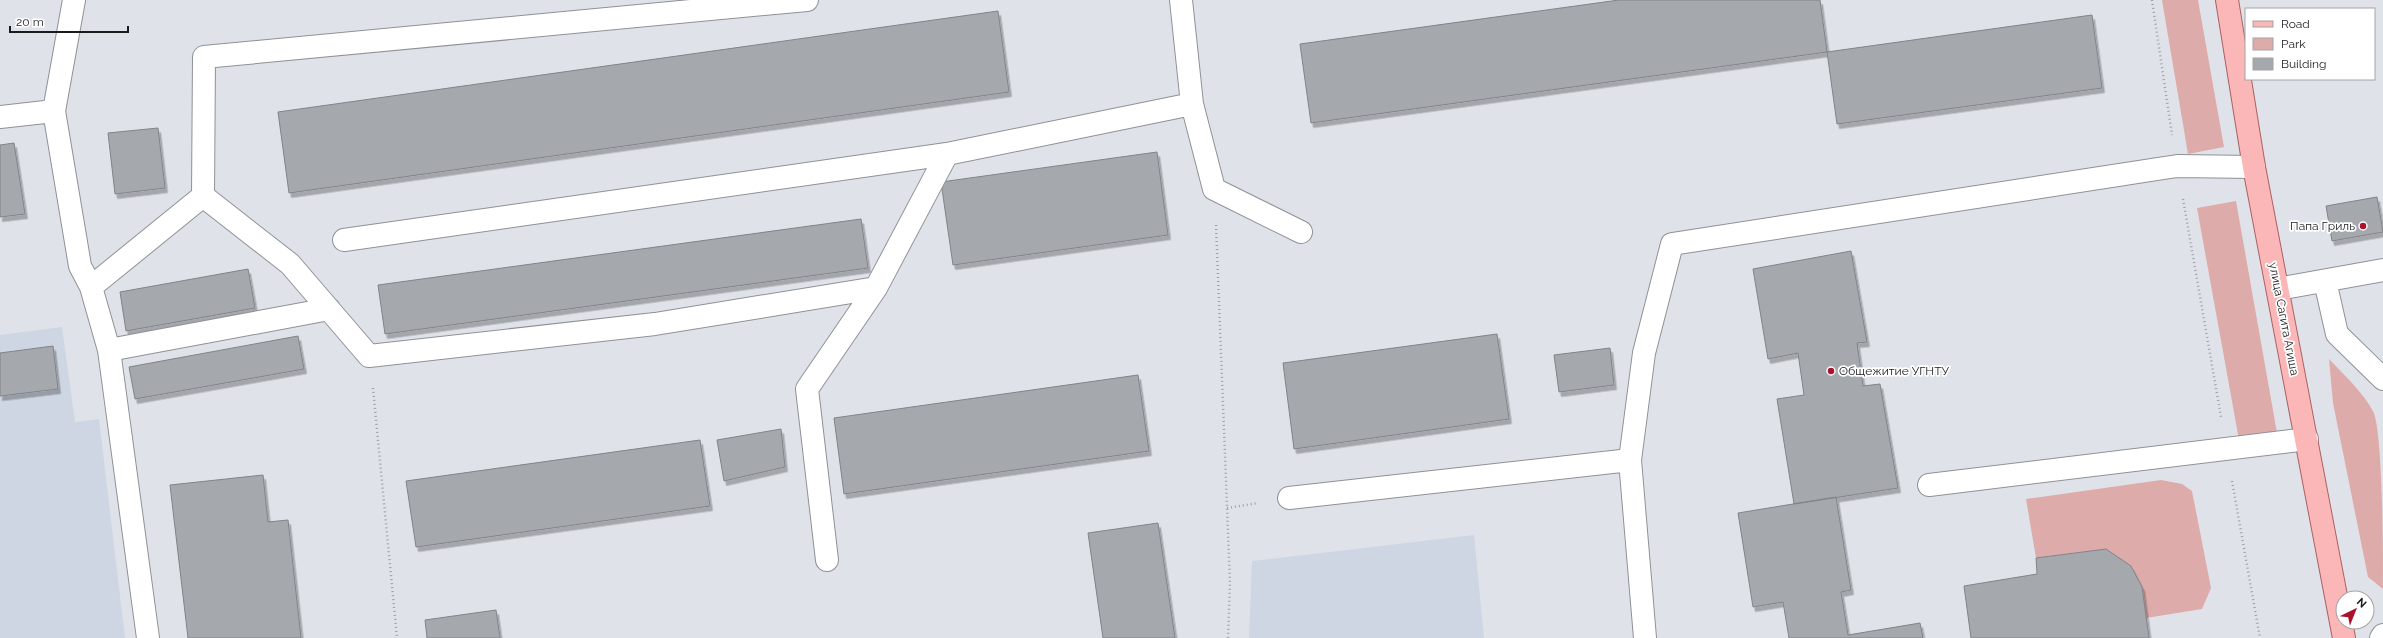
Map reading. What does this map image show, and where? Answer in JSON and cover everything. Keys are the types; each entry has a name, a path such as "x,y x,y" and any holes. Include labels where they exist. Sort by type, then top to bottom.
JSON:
{"main road":[{"name":"улица Сагита Агиша","path":"2227,0 2254,167 2344,638"}],"lane":[{"path":"74,0 54,111 80,266 91,287 109,350 148,638"},
{"path":"203,196 204,57 807,0"},
{"path":"1180,0 1192,104 1214,189 1301,232"},
{"path":"344,240 948,154 1192,104"},
{"path":"0,117 54,111"},
{"path":"827,560 807,389 876,288 948,154"},
{"path":"1645,638 1630,460 1644,353 1672,244 2177,166 2254,167"},
{"path":"91,287 203,196"},
{"path":"203,196 290,264 369,356 655,324 876,288"},
{"path":"2278,289 2325,282 2383,270"},
{"path":"2325,282 2337,334 2383,379"},
{"path":"109,350 329,309"},
{"path":"1929,485 2307,439"},
{"path":"1289,498 1630,460"}],"path":[{"path":"2152,0 2177,166 2260,638"},
{"path":"1214,189 1230,583 1228,638"},
{"path":"369,356 397,638"}],"shaded area":[{"path":"62,327 75,422 99,419 125,638 0,638 0,335"},
{"path":"1474,535 1484,638 1249,638 1252,561"}],"green space":[{"path":"2162,0 2198,0 2224,147 2188,154"},
{"path":"2236,201 2277,433 2239,440 2197,208"},
{"path":"2329,359 2359,391 2370,405 2374,413 2377,427 2381,471 2383,589 2368,577 2333,403"},
{"path":"2161,480 2182,484 2192,491 2211,588 2202,609 2146,618 2142,587 2131,566 2106,549 2036,558 2026,499"}],"building":[{"path":"1619,0 1820,0 1827,52 1311,123 1300,44"},
{"path":"998,11 1009,92 289,193 278,112"},
{"path":"2092,15 2102,88 1837,124 1827,52"},
{"path":"158,128 165,188 115,194 108,133"},
{"path":"14,143 25,214 0,217 0,145"},
{"path":"1157,152 1168,235 953,265 941,182"},
{"path":"2377,197 2383,232 2332,241 2326,206"},
{"path":"861,219 868,268 385,334 378,285"},
{"name":"Общежитие УГНТУ","path":"1851,251 1867,342 1857,343 1863,386 1880,384 1898,488 1794,504 1777,399 1804,395 1798,353 1768,359 1753,269"},
{"path":"248,269 255,308 126,331 120,292"},
{"path":"1497,334 1509,419 1294,449 1283,363"},
{"path":"298,336 304,369 135,399 129,367"},
{"path":"53,346 58,389 0,396 0,353"},
{"path":"1610,348 1614,385 1559,392 1554,355"},
{"path":"1138,375 1149,451 844,494 834,418"},
{"path":"781,429 785,467 724,481 717,440"},
{"path":"700,440 710,506 416,547 406,481"},
{"path":"263,475 268,522 288,520 301,638 188,638 170,485"},
{"path":"1836,497 1851,590 1841,592 1848,635 1920,623 1923,638 1789,638 1783,602 1753,607 1738,513"},
{"path":"1158,523 1175,638 1103,638 1088,533"},
{"path":"2106,549 2131,566 2142,587 2149,638 1971,638 1964,586 2037,574 2036,558"},
{"path":"496,610 500,638 427,638 425,620"}],"place":[{"name":"Папа Гриль","path":"2363,226"},
{"name":"Общежитие УГНТУ","path":"1831,371"}]}
